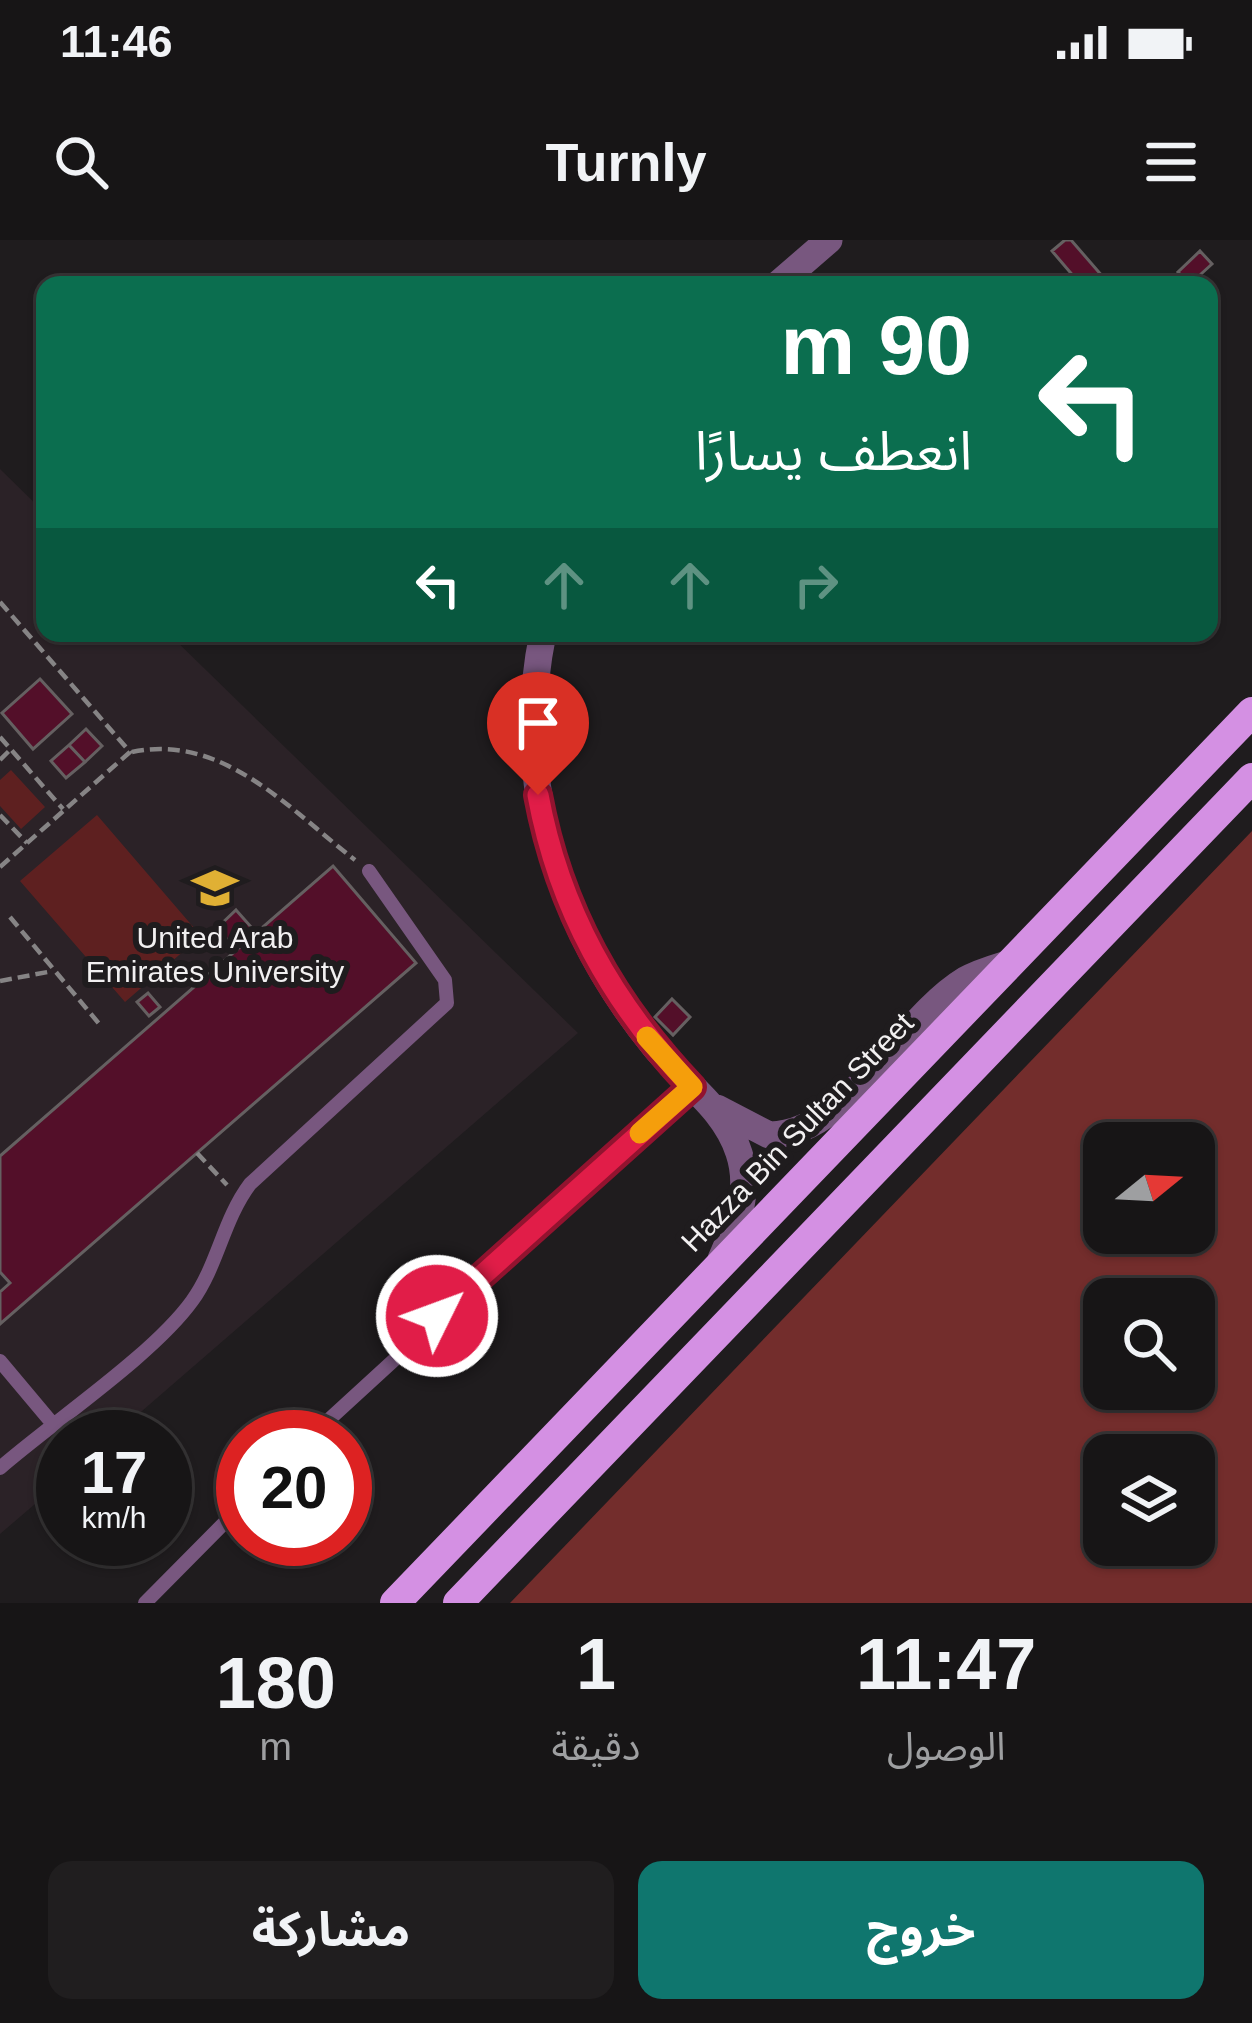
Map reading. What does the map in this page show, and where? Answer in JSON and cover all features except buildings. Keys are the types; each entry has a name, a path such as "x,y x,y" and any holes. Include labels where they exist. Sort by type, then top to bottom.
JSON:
{"main road":[{"name":"Hazza Bin Sultan Street","path":"395,1603 1252,712"},
{"path":"458,1603 1252,778"}],"street":[{"path":"787,276 829,240"},
{"path":"542,642 534,745 547,844 603,975 629,1015 702,1096 735,1142 745,1184 741,1213 717,1268"},
{"path":"702,1096 769,1135 814,1125 948,992 980,972 1010,963"},
{"path":"482,1603 493,1568"}],"lane":[{"path":"68,1410 178,1318 204,1281 239,1198 447,1003 445,980 369,871"},
{"path":"341,1410 702,1096"},
{"path":"0,1360 41,1410"},
{"path":"0,1468 36,1437"},
{"path":"145,1603 216,1531"}],"path":[{"path":"0,602 130,752"},
{"path":"0,736 64,811"},
{"path":"0,867 130,752 183,748 217,758 369,871"},
{"path":"0,760 11,749"},
{"path":"0,814 27,843"},
{"path":"10,917 101,1026"},
{"path":"0,981 55,971"},
{"path":"197,1153 239,1198"}],"shaded area":[{"name":"United Arab Emirates University","path":"0,469 36,504 36,642 177,642 578,1033 143,1410 36,1410 36,1503 0,1534"},
{"path":"11,770 45,807 21,829 0,806 0,780"},
{"path":"97,815 201,936 125,1002 20,881"},
{"path":"1252,831 1252,1603 510,1603"}],"slow traffic":[{"path":"640,1133 692,1087 647,1037"}],"place":[{"name":"United Arab Emirates University","path":"215,888"}],"route":[{"path":"437,1316 692,1087 629,1015 580,933 547,844 538,795"}]}
